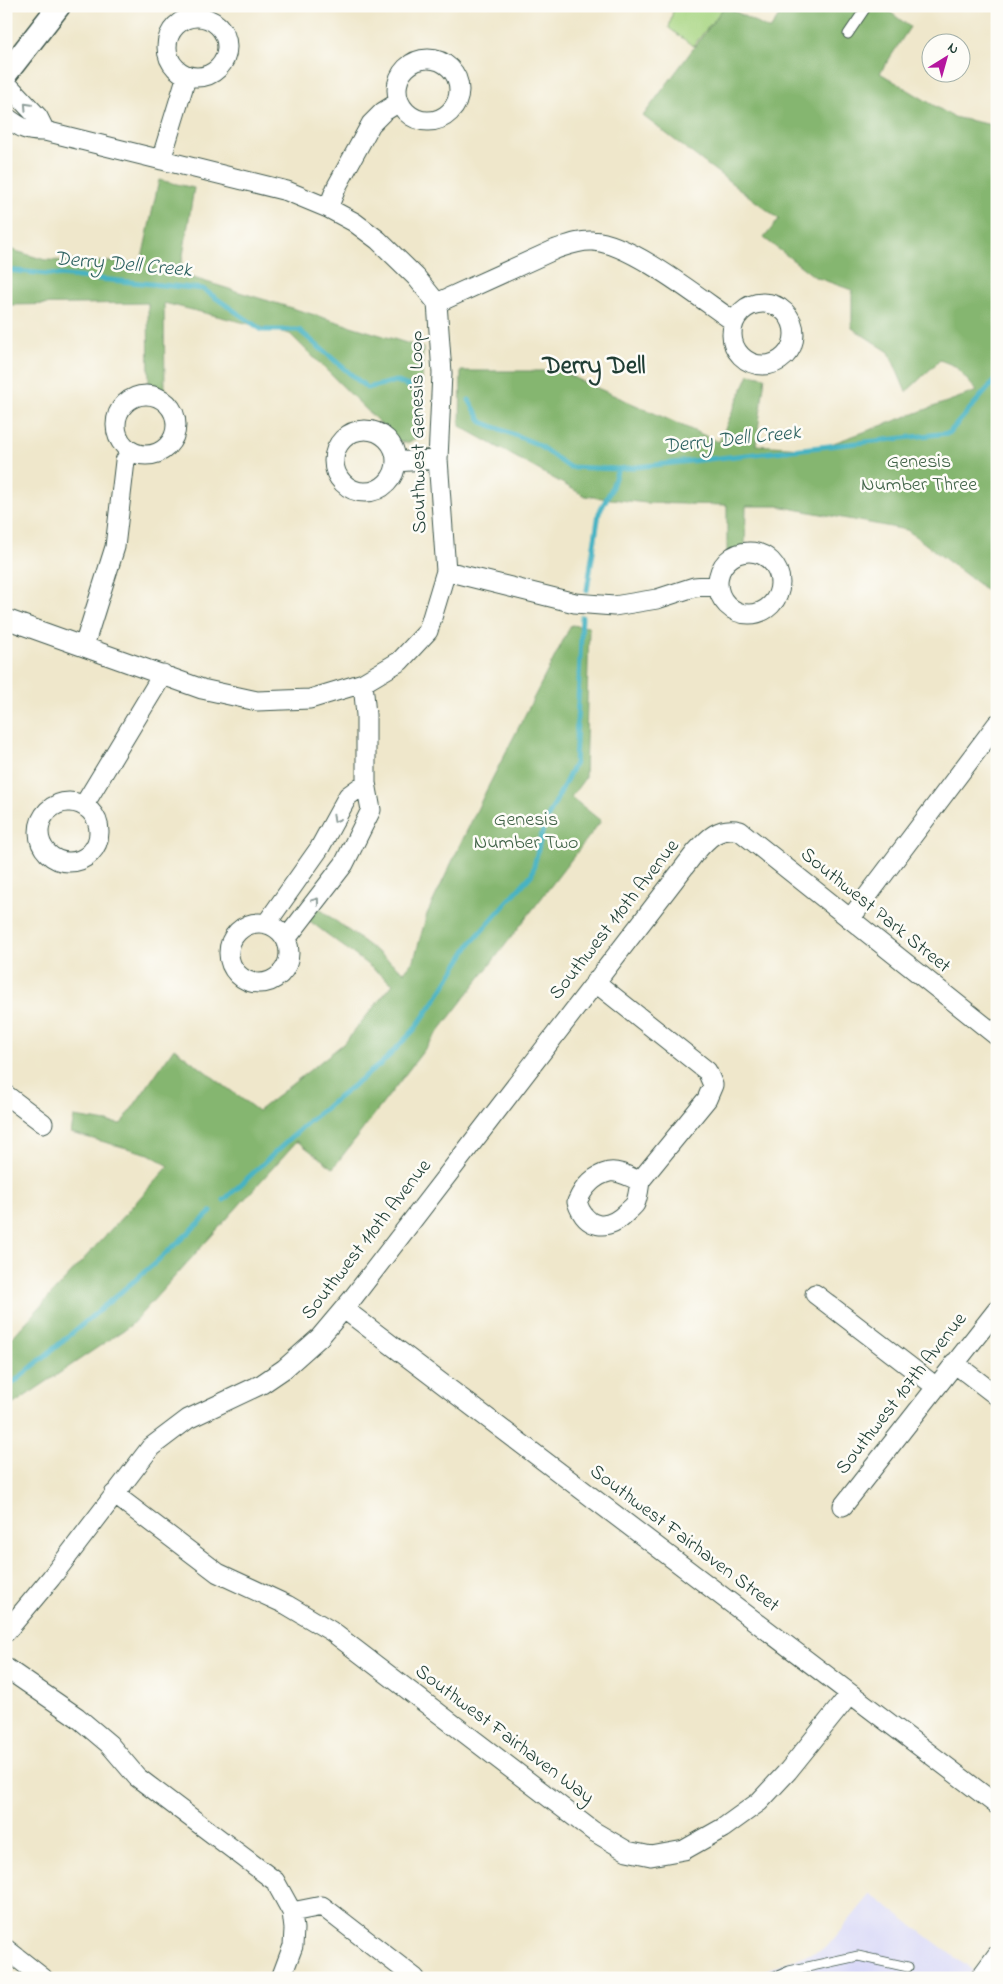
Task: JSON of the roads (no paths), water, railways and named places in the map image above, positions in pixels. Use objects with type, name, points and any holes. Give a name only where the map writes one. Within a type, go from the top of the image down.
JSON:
[{"type":"street","points":[[6,74],[59,6]]},
{"type":"street","points":[[161,160],[187,75]]},
{"type":"street","points":[[6,83],[38,116],[45,131]]},
{"type":"street","points":[[328,208],[337,186],[371,124],[383,112],[399,102]]},
{"type":"street","name":"Southwest Genesis Loop","points":[[6,117],[25,129],[32,131],[45,131],[287,191],[328,208],[354,222],[378,240],[416,277],[437,303],[442,373],[438,459],[446,571],[428,631],[400,661],[363,683],[310,699],[258,701],[202,689],[6,619]]},
{"type":"street","points":[[437,303],[556,249],[574,243],[593,241],[612,245],[629,253],[662,272],[734,321]]},
{"type":"street","points":[[84,646],[115,547],[125,461],[131,451]]},
{"type":"street","points":[[396,462],[438,459]]},
{"type":"street","points":[[446,571],[575,603],[614,606],[657,599],[694,586],[718,585]]},
{"type":"street","points":[[84,805],[163,674]]},
{"type":"street","points":[[286,939],[344,864],[371,810],[366,783],[366,715],[363,683]]},
{"type":"street","points":[[850,919],[997,724]]},
{"type":"street","points":[[266,924],[318,849],[348,796],[366,783]]},
{"type":"street","name":"Southwest Park Street","points":[[722,830],[732,829],[740,831],[997,1036]]},
{"type":"street","name":"Southwest 110th Avenue","points":[[6,1632],[51,1578],[151,1447],[188,1419],[255,1387],[284,1369],[320,1337],[344,1309],[706,840],[722,830]]},
{"type":"street","points":[[256,923],[266,924],[281,932],[286,939],[290,949],[289,959],[286,969],[279,977],[270,982],[260,984],[250,982],[234,970],[229,950],[232,940],[246,926],[256,923]]},
{"type":"street","points":[[595,982],[707,1071],[713,1085],[707,1099],[640,1181]]},
{"type":"street","points":[[6,1095],[43,1123]]},
{"type":"street","points":[[815,1294],[936,1386]]},
{"type":"street","name":"Southwest Fairhaven Street","points":[[344,1309],[997,1805]]},
{"type":"street","name":"Southwest 107th Avenue","points":[[843,1506],[997,1310]]},
{"type":"street","points":[[954,1363],[997,1396]]},
{"type":"street","name":"Southwest Fairhaven Way","points":[[114,1494],[218,1573],[287,1605],[330,1631],[593,1831],[627,1851],[651,1856],[684,1850],[723,1828],[759,1802],[788,1771],[850,1694]]},
{"type":"street","points":[[6,1668],[77,1717],[109,1744],[137,1777],[275,1881],[292,1912],[294,1929],[293,1946],[281,1978]]},
{"type":"street","points":[[292,1912],[322,1906],[414,1978]]},
{"type":"street","points":[[6,1950],[43,1978]]},
{"type":"street","points":[[980,1978],[997,1955]]},
{"type":"lane","points":[[848,34],[867,6]]},
{"type":"lane","points":[[773,1978],[789,1971],[858,1956],[908,1968]]},
{"type":"waterway","name":"Derry Dell Creek","points":[[6,270],[203,289],[262,330],[299,330],[367,388],[396,381],[411,387]]},
{"type":"waterway","name":"Derry Dell Creek","points":[[469,400],[482,422],[537,444],[569,467],[618,469],[949,433],[997,378]]},
{"type":"waterway","points":[[587,590],[599,513],[611,490],[618,469]]},
{"type":"waterway","points":[[224,1200],[309,1121],[383,1062],[414,1030],[471,943],[532,874],[544,825],[575,763],[582,617]]},
{"type":"waterway","points":[[6,1389],[154,1264],[211,1212]]},
{"type":"district","name":"Derry Dell","points":[[594,367]]},
{"type":"park label","name":"Genesis Number Three","points":[[919,474]]},
{"type":"park label","name":"Genesis Number Two","points":[[526,832]]}]
